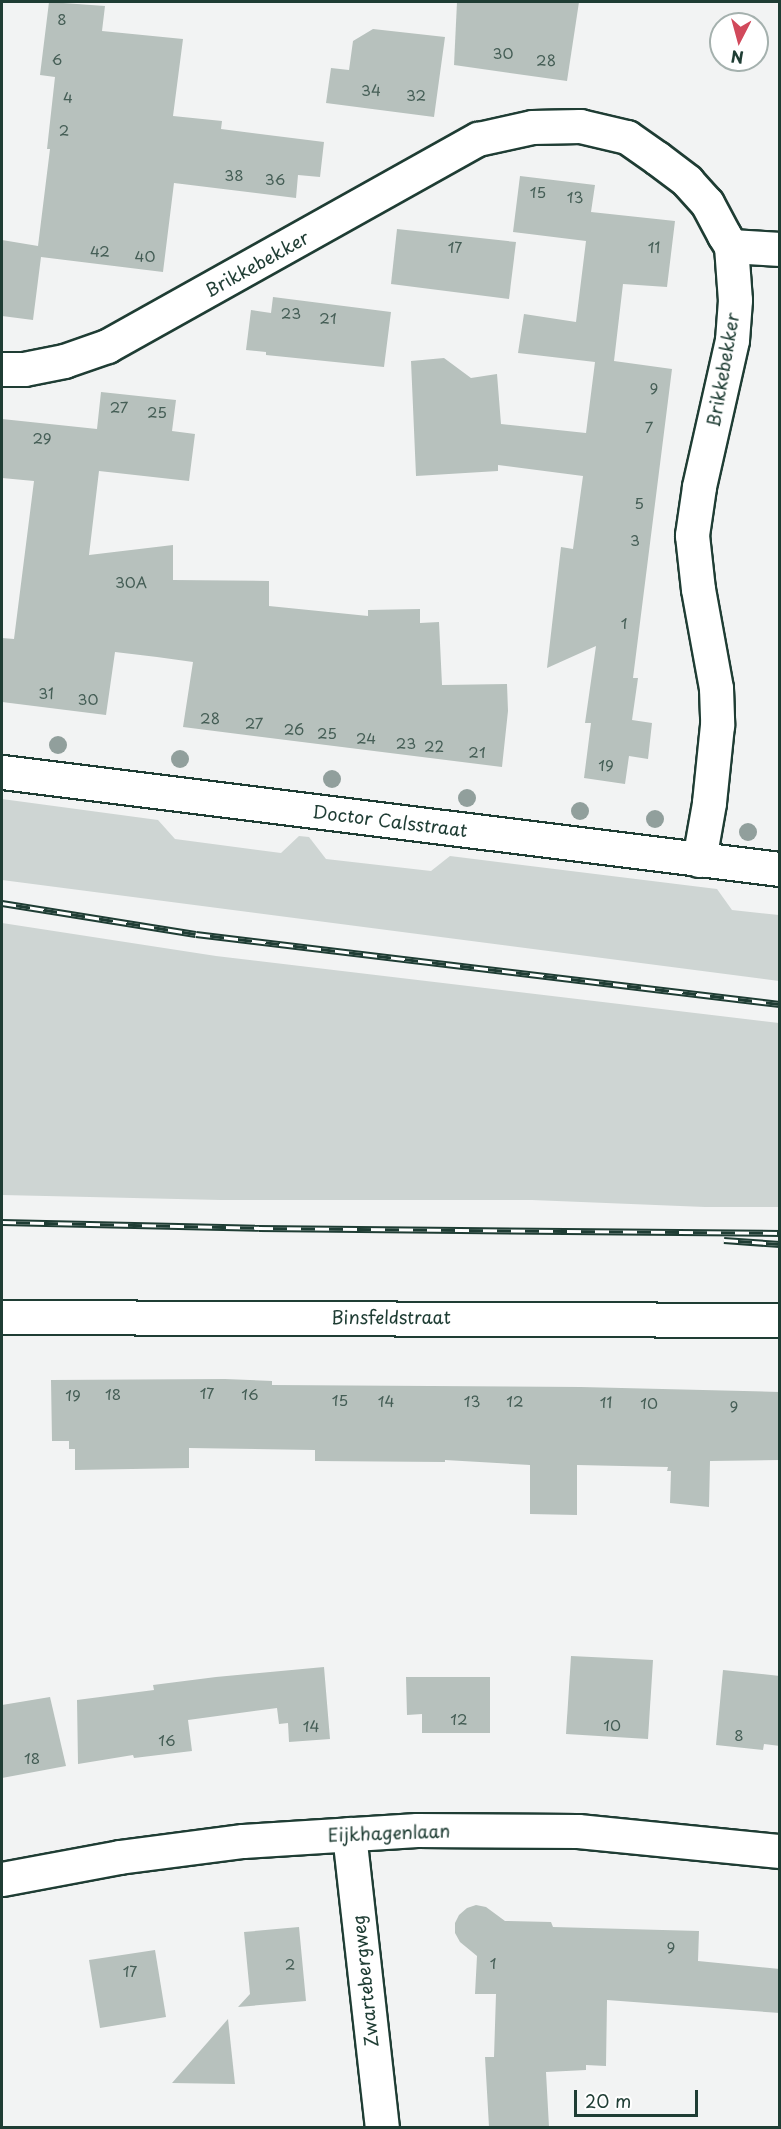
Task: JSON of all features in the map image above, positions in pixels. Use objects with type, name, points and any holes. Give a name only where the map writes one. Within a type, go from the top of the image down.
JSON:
[{"type":"street","name":"Brikkebekker","points":[[2,369],[24,369],[64,361],[107,346],[478,139],[532,127],[580,126],[627,137],[687,181],[707,203],[730,246],[735,300],[732,340],[699,487],[692,535],[698,589],[716,688],[717,725],[709,803],[699,860]]},
{"type":"street","points":[[730,246],[780,249]]},
{"type":"street","name":"Doctor Calsstraat","points":[[2,772],[780,869]]},
{"type":"street","name":"Binsfeldstraat","points":[[2,1317],[780,1320]]},
{"type":"street","name":"Eijkhagenlaan","points":[[2,1879],[130,1856],[243,1841],[417,1830],[578,1831],[780,1851]]},
{"type":"street","name":"Zwartebergweg","points":[[349,1834],[381,2127]]},
{"type":"shaded area","points":[[2,799],[158,820],[175,839],[281,853],[299,836],[309,837],[326,859],[431,871],[450,856],[717,889],[732,910],[779,915],[779,981],[2,880]]},
{"type":"shaded area","points":[[2,923],[216,956],[779,1023],[779,1207],[705,1207],[532,1200],[221,1200],[2,1195]]},
{"type":"building","points":[[49,2],[105,6],[102,31],[183,39],[173,116],[222,121],[221,129],[324,142],[320,177],[298,175],[296,198],[174,183],[163,272],[41,257],[33,320],[2,316],[2,240],[38,246],[50,149],[47,149],[55,77],[40,75]]},
{"type":"building","points":[[457,2],[579,2],[567,81],[454,65]]},
{"type":"building","points":[[373,29],[445,37],[434,117],[326,103],[331,68],[349,70],[353,41]]},
{"type":"building","points":[[520,176],[595,185],[591,212],[675,221],[667,287],[623,284],[614,361],[672,369],[633,678],[638,678],[632,720],[652,723],[648,759],[629,756],[625,784],[584,778],[591,723],[585,723],[596,646],[547,668],[561,547],[573,549],[583,476],[498,465],[498,471],[416,476],[411,361],[444,358],[471,378],[497,374],[501,424],[586,433],[595,362],[518,353],[524,314],[576,322],[586,241],[513,232]]},
{"type":"building","points":[[397,229],[516,242],[509,299],[391,284]]},
{"type":"building","points":[[273,297],[391,312],[384,367],[266,355],[266,352],[246,350],[251,310],[271,313]]},
{"type":"building","points":[[101,392],[176,400],[172,431],[195,434],[189,481],[99,471],[89,555],[173,545],[173,580],[269,581],[269,606],[368,616],[368,610],[420,609],[420,623],[439,622],[442,685],[507,684],[508,711],[502,767],[183,727],[193,662],[157,657],[115,652],[106,715],[2,702],[2,638],[14,639],[34,481],[2,478],[2,419],[97,429]]},
{"type":"building","points":[[51,1380],[272,1381],[272,1385],[581,1387],[780,1392],[780,1460],[710,1461],[709,1507],[670,1503],[671,1471],[667,1471],[668,1467],[577,1465],[577,1515],[530,1514],[530,1465],[445,1460],[445,1462],[315,1461],[315,1450],[189,1448],[189,1468],[75,1470],[75,1449],[69,1449],[69,1441],[52,1441]]},
{"type":"building","points":[[571,1656],[653,1660],[648,1739],[566,1734]]},
{"type":"building","points":[[324,1667],[330,1739],[289,1742],[288,1723],[279,1724],[277,1708],[188,1720],[192,1751],[134,1758],[133,1755],[78,1764],[77,1700],[154,1690],[153,1685]]},
{"type":"building","points":[[723,1670],[780,1676],[780,1746],[764,1744],[763,1750],[716,1745]]},
{"type":"building","points":[[406,1677],[490,1677],[490,1733],[422,1733],[422,1714],[407,1715]]},
{"type":"building","points":[[50,1697],[66,1766],[2,1778],[2,1705]]},
{"type":"building","points":[[476,1905],[486,1907],[505,1921],[551,1922],[553,1927],[699,1931],[698,1961],[780,1969],[780,2013],[607,2000],[606,2066],[586,2065],[586,2070],[546,2072],[549,2127],[489,2127],[485,2057],[494,2057],[496,1994],[475,1994],[477,1956],[460,1942],[455,1933],[455,1923],[459,1915],[467,1908]]},
{"type":"building","points":[[299,1927],[306,2001],[238,2007],[250,1994],[244,1932]]},
{"type":"building","points":[[155,1950],[166,2017],[100,2028],[89,1960]]},
{"type":"building","points":[[228,2019],[235,2084],[172,2083]]},
{"type":"railway","points":[[2,903],[196,934],[780,1004]]},
{"type":"railway","points":[[2,1222],[259,1228],[780,1233]]},
{"type":"railway","points":[[724,1240],[780,1244]]}]
